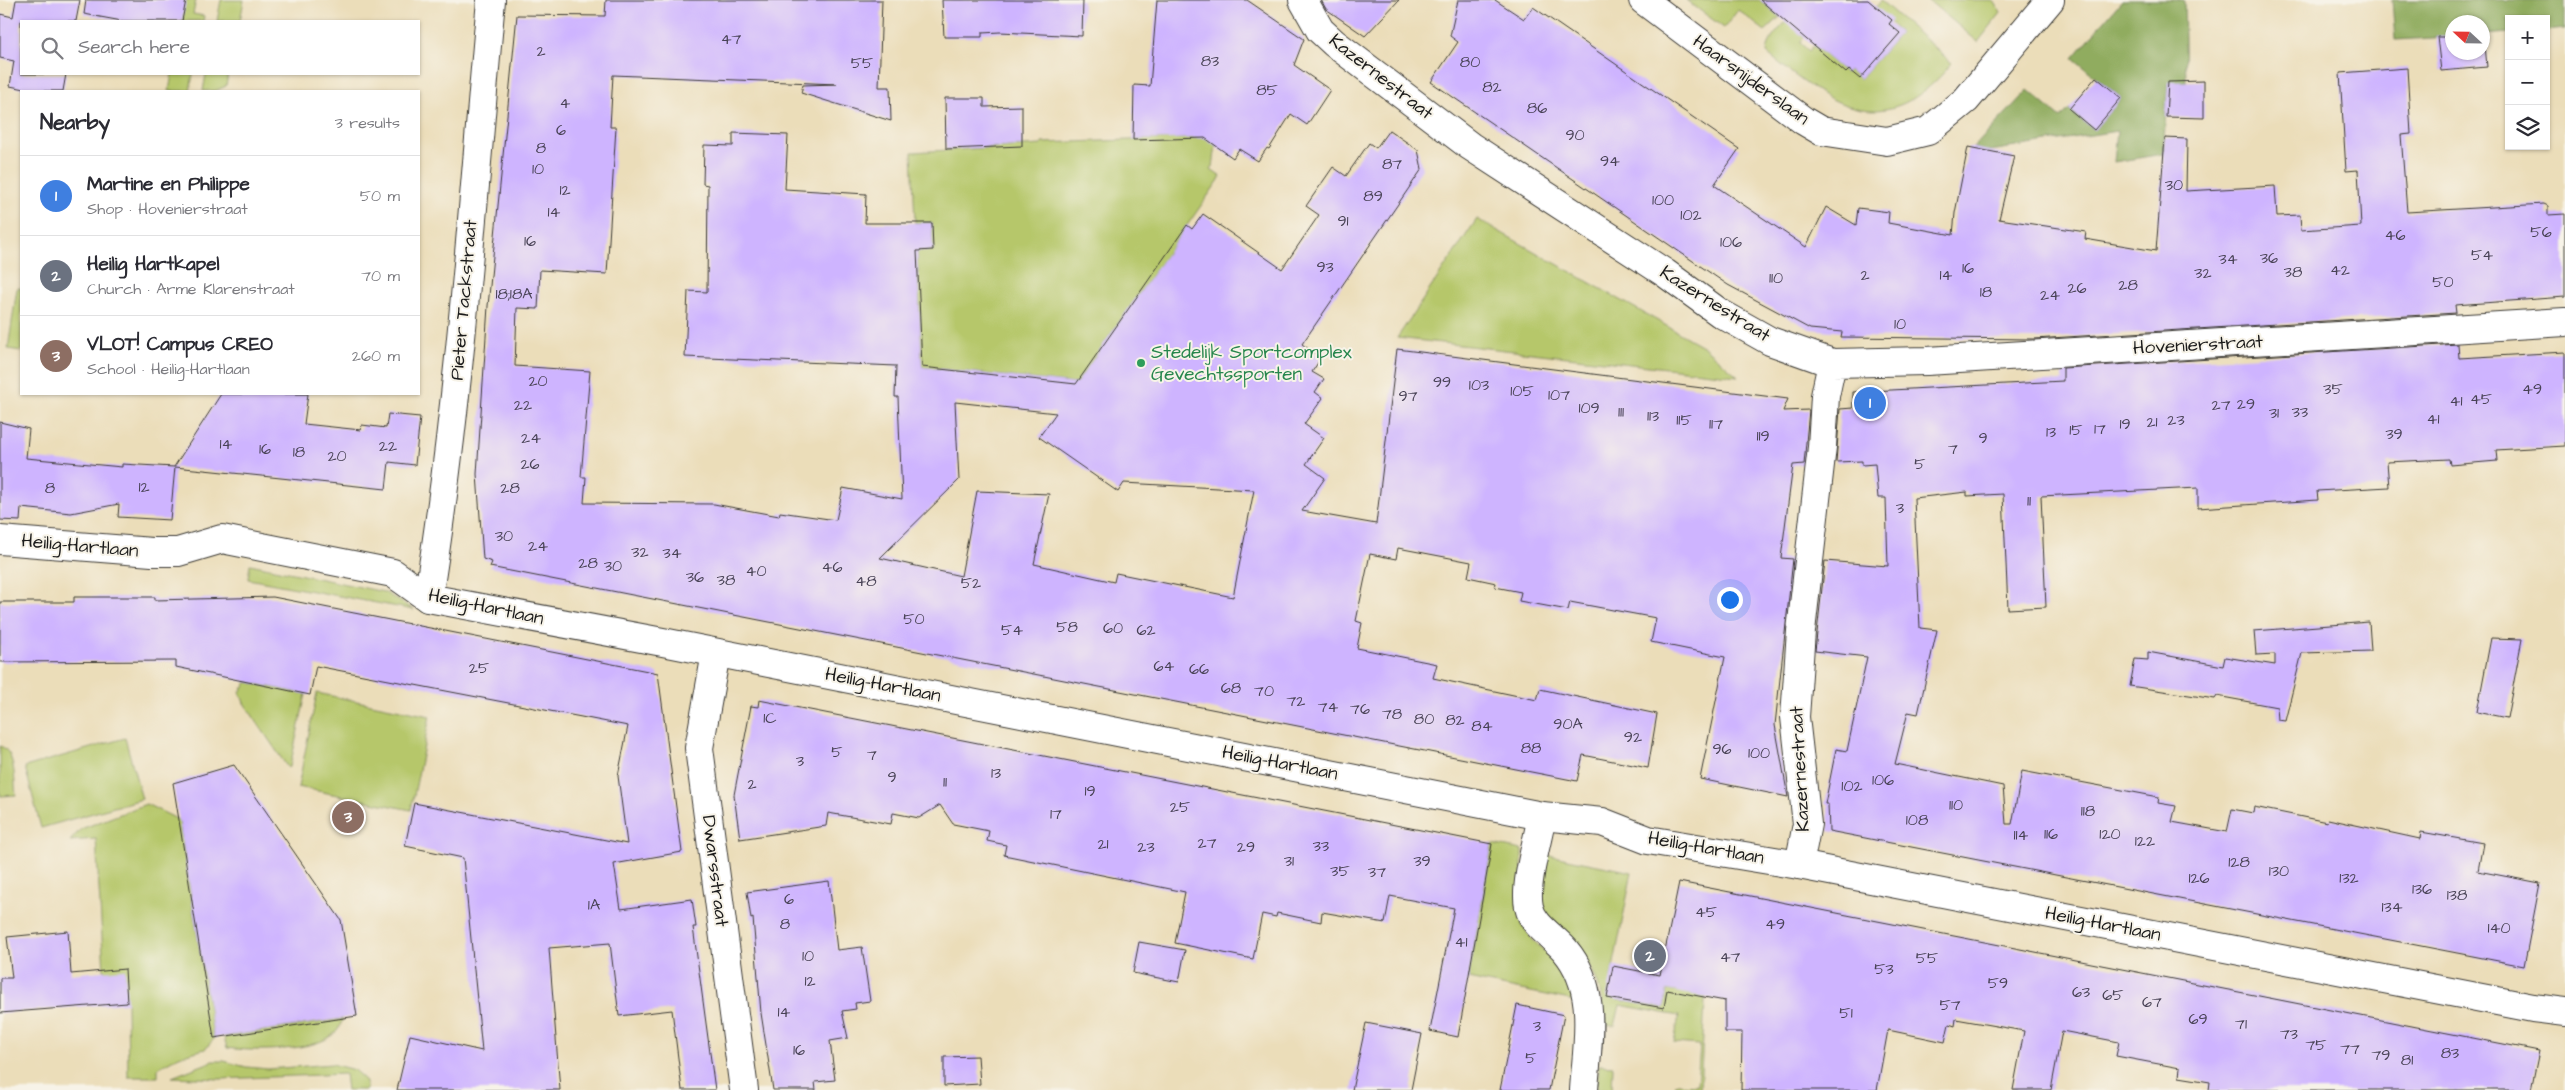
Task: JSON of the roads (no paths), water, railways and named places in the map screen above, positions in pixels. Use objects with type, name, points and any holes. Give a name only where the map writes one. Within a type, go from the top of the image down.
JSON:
[{"type":"street","name":"Pieter Tackstraat","points":[[428,598],[462,343],[491,0]]},
{"type":"street","name":"Kazernestraat","points":[[1303,0],[1320,30],[1334,43],[1470,146],[1665,273],[1720,312],[1770,340],[1832,364],[1825,396],[1822,447],[1801,631],[1795,716],[1807,824],[1799,865]]},
{"type":"street","name":"Haarsnijderslaan","points":[[1643,0],[1804,121],[1822,130],[1888,142],[1928,131],[1966,100],[2050,0]]},
{"type":"street","name":"Hovenierstraat","points":[[1832,364],[1927,361],[2565,322]]},
{"type":"street","name":"Heilig-Hartlaan","points":[[0,540],[152,552],[178,552],[222,539],[393,572],[428,598],[1542,816],[1602,822],[1648,840],[1799,865],[2533,1008],[2565,1012]]},
{"type":"street","name":"Dwarsstraat","points":[[716,653],[699,748],[744,1090]]},
{"type":"street","points":[[1542,816],[1528,890],[1529,908],[1537,923],[1570,957],[1582,976],[1586,990],[1589,1017],[1584,1090]]},
{"type":"place","name":"Stedelijk Sportcomplex Gevechtssporten","points":[[1141,363]]},
{"type":"place","name":"Martine en Philippe","points":[[1870,403]]},
{"type":"place","name":"VLOT! Campus CREO","points":[[348,817]]},
{"type":"place","name":"Heilig Hartkapel","points":[[1650,956]]}]
